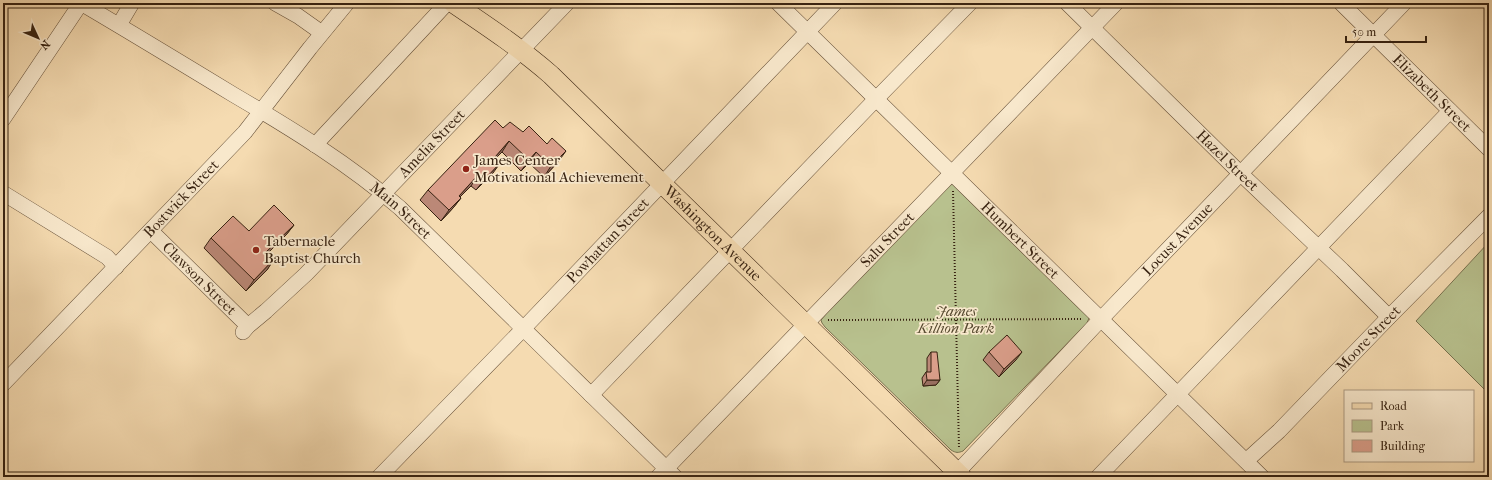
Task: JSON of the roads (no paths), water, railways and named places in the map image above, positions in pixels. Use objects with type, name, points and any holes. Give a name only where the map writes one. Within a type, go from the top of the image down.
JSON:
[{"type":"main road","name":"Washington Avenue","points":[[453,3],[521,50],[562,86],[957,475]]},
{"type":"street","points":[[3,119],[81,3]]},
{"type":"street","name":"Main Street","points":[[81,3],[262,111],[350,168],[384,194],[591,395],[666,474]]},
{"type":"street","points":[[119,26],[132,3]]},
{"type":"street","points":[[275,3],[298,16],[322,33]]},
{"type":"street","name":"Bostwick Street","points":[[3,384],[151,232],[240,137],[347,3]]},
{"type":"street","points":[[315,145],[447,3]]},
{"type":"street","name":"Amelia Street","points":[[245,329],[266,312],[306,274],[567,3]]},
{"type":"street","name":"Humbert Street","points":[[778,3],[1262,477]]},
{"type":"street","name":"Powhattan Street","points":[[388,474],[523,329],[835,3]]},
{"type":"street","points":[[591,395],[970,3]]},
{"type":"street","name":"Hazel Street","points":[[1067,3],[1388,317]]},
{"type":"street","name":"Salu Street","points":[[666,474],[805,324],[1116,3]]},
{"type":"street","name":"Elizabeth Street","points":[[1342,3],[1489,149]]},
{"type":"street","name":"Locust Avenue","points":[[957,475],[1101,319],[1404,3]]},
{"type":"street","points":[[1098,477],[1450,111]]},
{"type":"street","points":[[3,193],[107,257],[116,267]]},
{"type":"street","name":"Moore Street","points":[[1246,461],[1279,431],[1388,317],[1489,216]]},
{"type":"street","name":"Clawson Street","points":[[151,232],[245,329]]},
{"type":"place","name":"James Center Motivational Achievement","points":[[466,169]]},
{"type":"place","name":"Tabernacle Baptist Church","points":[[256,250]]},
{"type":"park label","name":"James Killion Park","points":[[956,320]]}]
